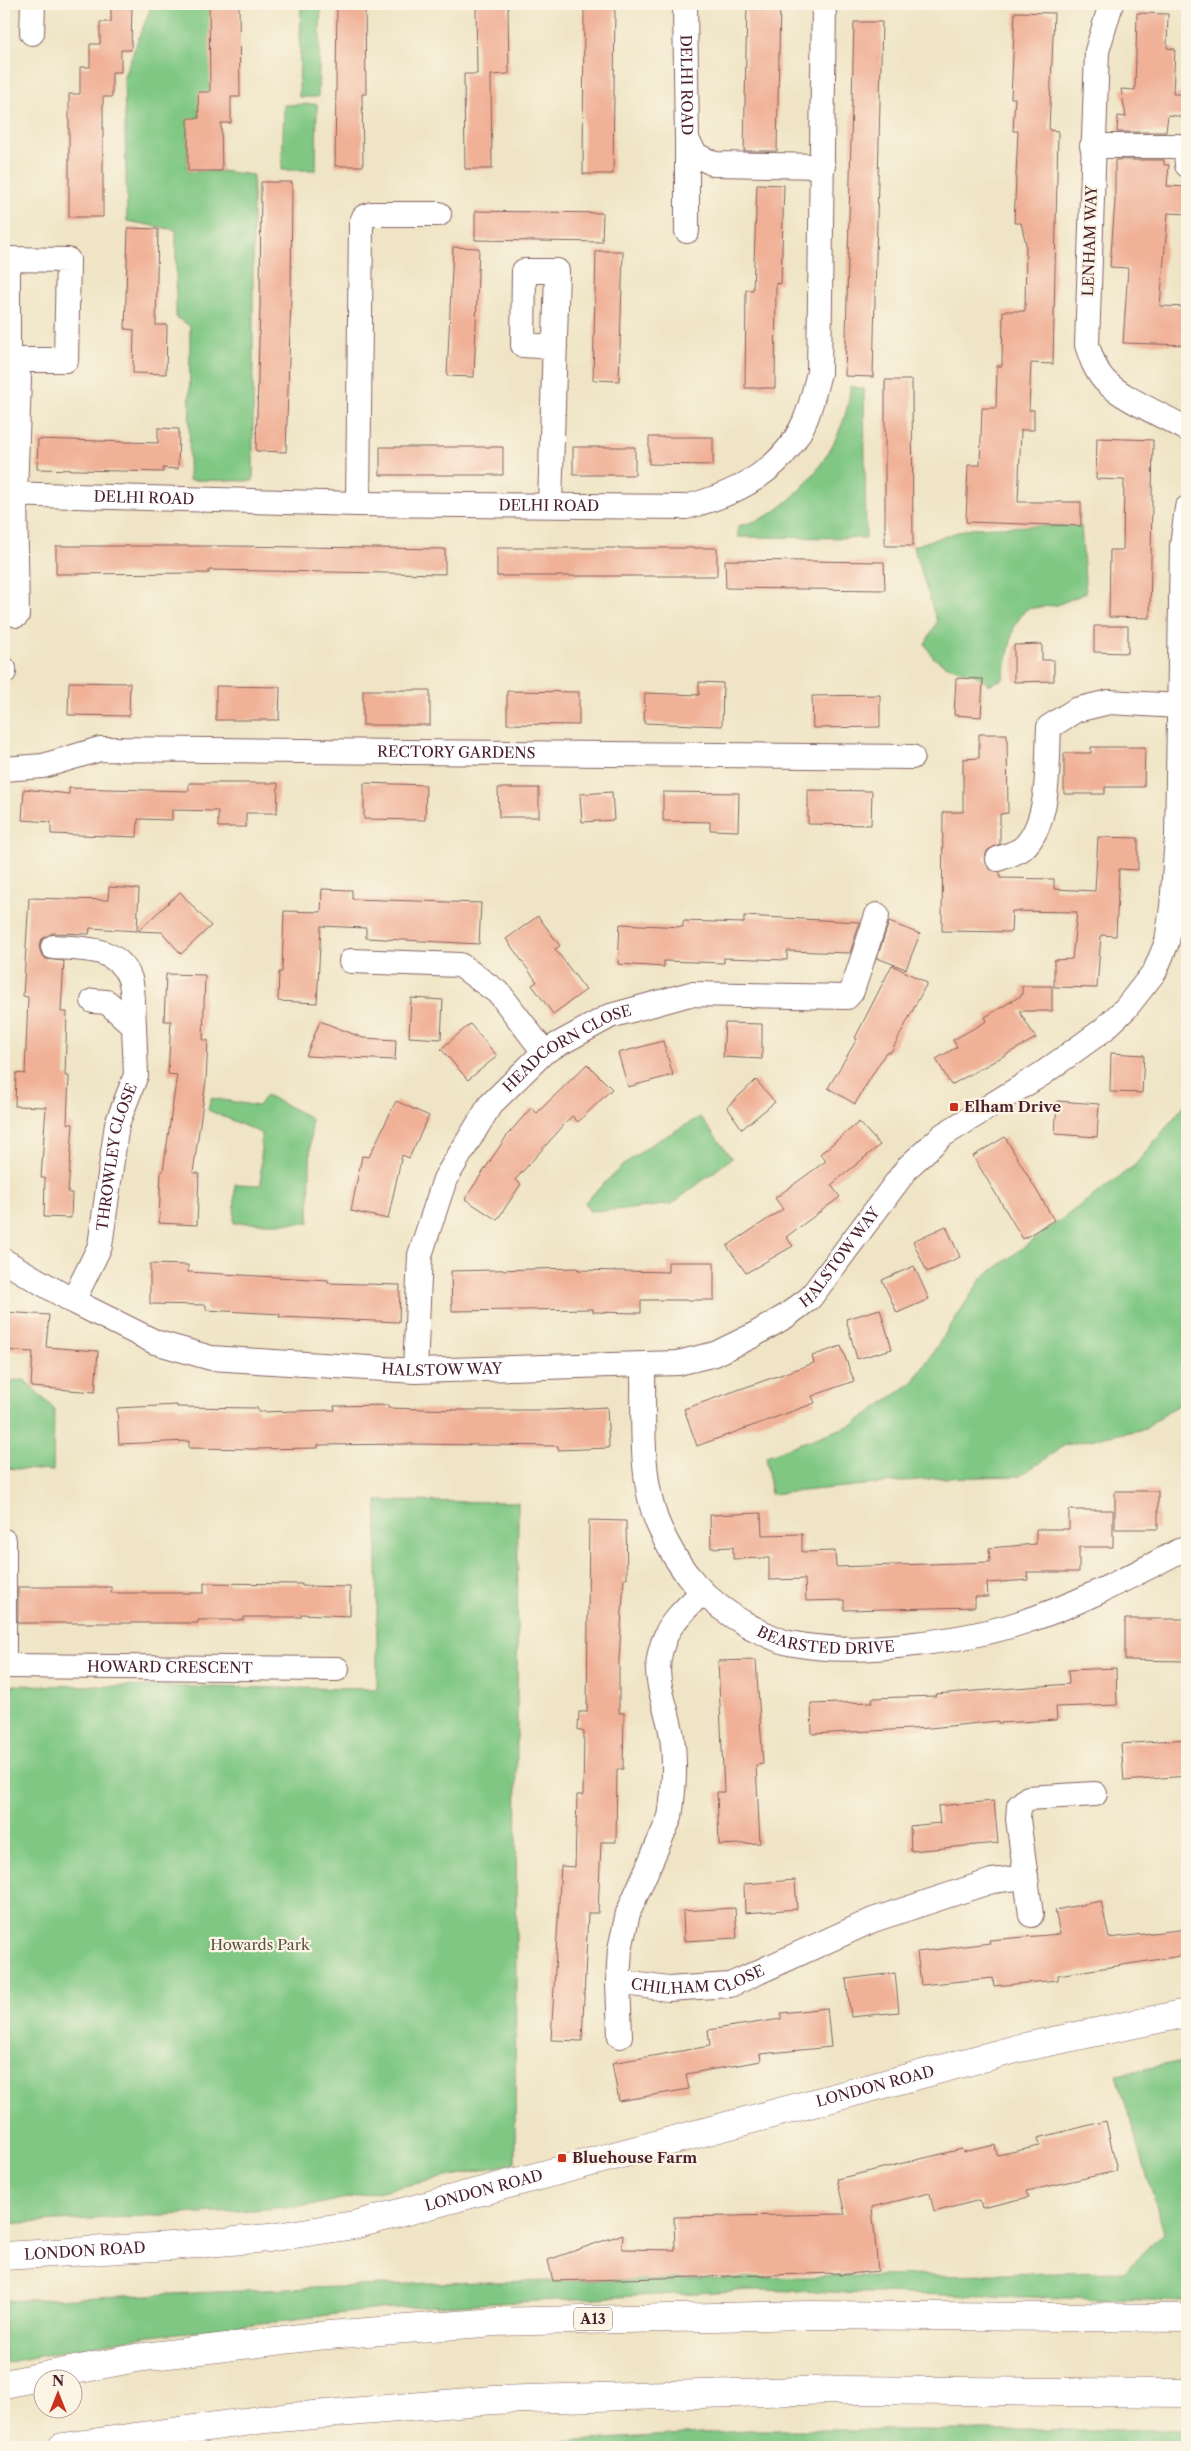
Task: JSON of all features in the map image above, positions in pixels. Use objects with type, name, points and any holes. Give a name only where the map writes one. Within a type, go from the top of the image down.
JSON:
[{"type":"main road","name":"LONDON ROAD","points":[[4,2256],[269,2238],[354,2225],[1020,2048],[1187,2013]]},
{"type":"main road","name":"A13","points":[[4,2384],[136,2358],[316,2336],[496,2322],[808,2315],[1187,2318]]},
{"type":"main road","points":[[62,2447],[266,2419],[523,2399],[837,2390],[1187,2393]]},
{"type":"main road","points":[[145,2447],[266,2419]]},
{"type":"street","points":[[32,34],[33,4]]},
{"type":"street","name":"DELHI ROAD","points":[[685,4],[688,140],[696,155],[714,164],[823,166]]},
{"type":"street","name":"DELHI ROAD","points":[[10,494],[358,504],[686,507],[715,499],[740,489],[767,470],[788,448],[803,426],[819,373],[824,4]]},
{"type":"street","name":"LENHAM WAY","points":[[1111,4],[1097,51],[1092,146],[1087,345],[1094,364],[1103,379],[1114,389],[1187,429]]},
{"type":"street","points":[[688,140],[688,231]]},
{"type":"street","points":[[1092,146],[1178,146],[1186,153],[1187,165]]},
{"type":"street","points":[[358,504],[361,224],[364,217],[372,214],[439,214]]},
{"type":"street","points":[[8,360],[66,360],[68,260],[8,259],[8,360],[19,378],[10,494],[17,615]]},
{"type":"street","points":[[550,505],[555,347]]},
{"type":"street","name":"HALSTOW WAY","points":[[4,1261],[73,1301],[155,1342],[211,1358],[415,1371],[678,1363],[715,1354],[752,1336],[786,1316],[810,1298],[908,1167],[943,1135],[1042,1074],[1103,1030],[1126,1008],[1155,971],[1180,908],[1177,836],[1178,706],[1182,546],[1187,508]]},
{"type":"street","points":[[998,859],[1022,848],[1035,830],[1045,798],[1049,727],[1076,710],[1109,702],[1178,706]]},
{"type":"street","name":"RECTORY GARDENS","points":[[4,769],[43,766],[100,749],[912,756]]},
{"type":"street","name":"HEADCORN CLOSE","points":[[415,1371],[420,1255],[445,1179],[490,1104],[544,1052],[610,1016],[690,994],[847,997],[852,991],[877,915]]},
{"type":"street","name":"THROWLEY CLOSE","points":[[52,948],[96,949],[116,959],[130,979],[134,1026],[136,1075],[117,1124],[100,1246],[73,1301]]},
{"type":"street","points":[[351,960],[460,965],[500,994],[544,1052]]},
{"type":"street","points":[[94,1001],[107,1002],[134,1026]]},
{"type":"street","name":"BEARSTED DRIVE","points":[[643,1365],[648,1486],[658,1523],[672,1553],[701,1593],[736,1619],[787,1643],[832,1649],[892,1647],[965,1638],[1021,1623],[1081,1600],[1187,1547]]},
{"type":"street","points":[[4,1541],[4,1578]]},
{"type":"street","points":[[4,1584],[4,1654]]},
{"type":"street","name":"CHILHAM CLOSE","points":[[701,1593],[667,1631],[658,1666],[658,1686],[672,1736],[674,1772],[672,1802],[670,1817],[628,1913],[620,1949],[618,1982],[668,1989],[730,1985],[873,1920],[992,1881],[1026,1877]]},
{"type":"street","name":"HOWARD CRESCENT","points":[[4,1666],[338,1669]]},
{"type":"street","points":[[1031,1915],[1018,1819],[1019,1806],[1028,1798],[1096,1794]]},
{"type":"street","points":[[618,1982],[620,2036]]},
{"type":"green space","points":[[152,4],[210,4],[214,98],[199,92],[199,118],[188,119],[188,171],[222,171],[253,175],[253,481],[189,480],[190,326],[176,317],[176,230],[127,221],[124,76]]},
{"type":"green space","points":[[301,4],[321,4],[318,97],[299,97]]},
{"type":"green space","points":[[317,104],[316,170],[282,170],[284,105]]},
{"type":"green space","points":[[850,386],[864,389],[866,538],[738,537],[738,526],[761,519],[777,509],[808,481],[822,463],[842,424],[848,405]]},
{"type":"green space","points":[[1081,526],[1086,593],[1057,605],[1026,609],[1014,626],[1003,679],[988,685],[976,676],[948,666],[933,657],[925,644],[937,622],[913,546],[971,528]]},
{"type":"green space","points":[[266,1095],[311,1118],[309,1223],[234,1223],[235,1184],[261,1185],[261,1133],[208,1110],[211,1098],[258,1106]]},
{"type":"green space","points":[[1187,1102],[1187,1398],[1145,1429],[1065,1445],[1020,1476],[938,1478],[771,1494],[766,1456],[854,1424],[914,1381],[982,1278],[1135,1165]]},
{"type":"green space","points":[[700,1117],[732,1158],[672,1204],[631,1209],[589,1211],[585,1202],[622,1166],[650,1145]]},
{"type":"green space","points":[[25,1380],[54,1409],[53,1471],[4,1468],[4,1381]]},
{"type":"green space","name":"Howards Park","points":[[377,1501],[518,1502],[515,2163],[318,2204],[253,2210],[4,2224],[4,1685],[377,1689]]},
{"type":"green space","points":[[1187,2060],[1187,2301],[754,2290],[379,2309],[127,2339],[4,2363],[4,2301],[432,2283],[1124,2272],[1164,2232],[1117,2075]]},
{"type":"green space","points":[[747,2430],[1187,2431],[1187,2447],[482,2447]]},
{"type":"building","points":[[111,4],[132,4],[131,50],[121,50],[121,72],[112,72],[112,97],[103,97],[103,217],[69,217],[69,94],[80,94],[80,67],[90,67],[90,44],[100,44],[100,22],[111,22]]},
{"type":"building","points":[[209,4],[239,4],[240,97],[231,97],[231,123],[221,123],[222,171],[188,171],[188,118],[199,118],[198,92],[210,92]]},
{"type":"building","points":[[337,4],[365,4],[366,94],[362,94],[363,166],[335,166]]},
{"type":"building","points":[[476,4],[508,4],[509,74],[491,75],[492,169],[465,169],[464,74],[477,74]]},
{"type":"building","points":[[584,4],[615,4],[613,174],[583,174]]},
{"type":"building","points":[[747,4],[780,4],[777,151],[744,151]]},
{"type":"building","points":[[1015,12],[1054,13],[1049,130],[1058,131],[1053,364],[1031,363],[1029,410],[1034,410],[1034,430],[1021,430],[1018,502],[1081,502],[1081,526],[966,522],[968,465],[980,465],[982,408],[996,408],[997,366],[1002,366],[1003,311],[1025,311],[1026,244],[1021,223],[1014,223],[1018,131],[1013,131],[1015,98],[1011,98]]},
{"type":"building","points":[[1137,13],[1168,14],[1167,48],[1175,49],[1173,94],[1187,94],[1187,117],[1168,115],[1166,132],[1117,132],[1118,116],[1126,117],[1121,89],[1135,90]]},
{"type":"building","points":[[854,22],[882,22],[873,377],[845,376]]},
{"type":"building","points":[[1115,160],[1164,160],[1164,165],[1169,165],[1167,186],[1187,187],[1187,214],[1168,213],[1160,306],[1187,307],[1187,345],[1123,343],[1128,268],[1110,267],[1115,201]]},
{"type":"building","points":[[261,182],[292,182],[291,297],[286,452],[256,451]]},
{"type":"building","points":[[757,184],[784,185],[781,284],[776,283],[775,388],[745,388],[746,290],[753,290]]},
{"type":"building","points":[[475,211],[603,213],[602,242],[475,240]]},
{"type":"building","points":[[128,228],[158,229],[156,325],[167,325],[166,374],[133,373],[134,330],[125,329]]},
{"type":"building","points":[[453,247],[479,248],[474,377],[447,376]]},
{"type":"building","points":[[596,251],[623,251],[619,381],[593,380]]},
{"type":"building","points":[[885,380],[912,380],[913,546],[885,546]]},
{"type":"building","points":[[158,428],[179,429],[178,469],[163,468],[163,472],[37,469],[38,439],[158,443]]},
{"type":"building","points":[[649,437],[713,437],[713,465],[649,464]]},
{"type":"building","points":[[1097,438],[1153,440],[1150,618],[1109,617],[1110,550],[1123,550],[1124,480],[1096,479]]},
{"type":"building","points":[[380,447],[503,447],[503,475],[380,475]]},
{"type":"building","points":[[573,447],[635,447],[635,475],[573,475]]},
{"type":"building","points":[[56,546],[445,549],[445,574],[209,570],[209,573],[56,574]]},
{"type":"building","points":[[497,548],[717,548],[717,576],[497,576]]},
{"type":"building","points":[[725,560],[884,562],[885,590],[726,588]]},
{"type":"building","points":[[1094,626],[1128,626],[1128,653],[1094,652]]},
{"type":"building","points":[[1042,644],[1042,660],[1054,660],[1054,681],[1014,682],[1014,645]]},
{"type":"building","points":[[956,678],[983,679],[981,717],[954,715]]},
{"type":"building","points":[[69,682],[130,683],[129,716],[68,715]]},
{"type":"building","points":[[699,682],[723,683],[722,726],[644,723],[645,693],[699,695]]},
{"type":"building","points":[[216,686],[280,687],[279,720],[216,720]]},
{"type":"building","points":[[363,690],[430,690],[430,725],[363,725]]},
{"type":"building","points":[[507,691],[579,692],[579,725],[507,724]]},
{"type":"building","points":[[880,695],[880,727],[813,728],[812,696]]},
{"type":"building","points":[[979,734],[1007,734],[1008,813],[1000,814],[1000,844],[988,850],[984,858],[989,869],[1000,872],[1000,878],[1054,879],[1054,889],[1095,891],[1098,837],[1138,838],[1138,870],[1119,869],[1116,936],[1101,935],[1097,988],[1054,987],[1054,960],[1072,959],[1077,912],[1012,911],[1011,932],[942,931],[943,812],[963,812],[963,759],[979,758]]},
{"type":"building","points":[[1091,747],[1145,747],[1144,787],[1105,787],[1105,794],[1064,794],[1064,753],[1091,753]]},
{"type":"building","points":[[189,783],[278,783],[277,813],[246,813],[246,827],[218,827],[218,811],[172,810],[172,820],[138,819],[137,837],[51,834],[51,822],[22,820],[24,789],[69,794],[69,788],[189,791]]},
{"type":"building","points":[[364,783],[426,785],[425,820],[364,819]]},
{"type":"building","points":[[498,788],[539,788],[539,817],[499,817]]},
{"type":"building","points":[[808,790],[872,791],[871,825],[808,824]]},
{"type":"building","points":[[612,792],[614,820],[582,822],[580,794]]},
{"type":"building","points":[[663,792],[739,793],[738,831],[710,830],[710,822],[663,821]]},
{"type":"building","points":[[109,887],[139,889],[137,931],[90,928],[89,934],[53,933],[42,939],[39,946],[41,953],[46,959],[64,961],[61,1012],[67,1012],[65,1076],[69,1076],[67,1123],[73,1124],[68,1193],[72,1193],[71,1218],[44,1217],[45,1178],[41,1178],[46,1107],[15,1106],[16,1073],[25,1074],[28,997],[23,996],[29,898],[108,900]]},
{"type":"building","points":[[322,889],[352,890],[352,899],[481,903],[479,944],[366,938],[366,928],[321,926],[317,1003],[278,1001],[279,972],[282,972],[284,911],[321,912]]},
{"type":"building","points":[[180,892],[211,926],[181,954],[162,932],[138,931]]},
{"type":"building","points":[[538,916],[560,946],[555,949],[586,990],[553,1014],[532,985],[537,982],[506,939]]},
{"type":"building","points":[[744,916],[860,922],[850,953],[787,951],[787,960],[724,958],[724,963],[664,961],[664,967],[618,964],[620,924],[683,927],[683,921],[744,923]]},
{"type":"building","points":[[889,922],[920,934],[906,969],[877,958]]},
{"type":"building","points":[[892,965],[927,983],[891,1052],[886,1052],[855,1104],[828,1088],[857,1039],[855,1038]]},
{"type":"building","points":[[166,974],[205,975],[203,1040],[208,1040],[206,1081],[193,1173],[199,1173],[197,1225],[159,1223],[161,1171],[163,1171],[177,1075],[168,1074],[171,1021],[164,1021]]},
{"type":"building","points":[[1022,986],[1052,986],[1052,1011],[1019,1011],[1036,1038],[951,1085],[936,1059],[957,1047],[953,1040],[987,1021],[985,1017],[1022,995]]},
{"type":"building","points":[[411,998],[443,1000],[441,1039],[409,1037]]},
{"type":"building","points":[[320,1021],[363,1038],[396,1040],[395,1060],[306,1056]]},
{"type":"building","points":[[725,1023],[762,1024],[762,1059],[723,1057]]},
{"type":"building","points":[[470,1024],[497,1056],[468,1080],[441,1049]]},
{"type":"building","points":[[663,1041],[673,1075],[628,1087],[618,1053]]},
{"type":"building","points":[[1111,1053],[1144,1055],[1142,1093],[1110,1092]]},
{"type":"building","points":[[587,1064],[612,1089],[578,1122],[572,1116],[515,1180],[521,1184],[497,1220],[465,1199],[508,1134],[531,1108],[537,1113]]},
{"type":"building","points":[[756,1080],[775,1102],[742,1129],[727,1107]]},
{"type":"building","points":[[396,1101],[429,1116],[409,1158],[402,1155],[388,1219],[351,1211],[362,1156],[369,1157]]},
{"type":"building","points":[[1057,1101],[1099,1104],[1097,1137],[1055,1134]]},
{"type":"building","points":[[859,1122],[880,1145],[831,1185],[840,1197],[786,1237],[793,1246],[746,1273],[727,1246],[783,1209],[775,1198],[826,1161],[820,1154]]},
{"type":"building","points":[[1005,1137],[1054,1220],[1023,1239],[973,1156]]},
{"type":"building","points":[[946,1226],[960,1257],[927,1272],[913,1241]]},
{"type":"building","points":[[668,1262],[714,1262],[714,1300],[641,1300],[641,1313],[593,1312],[593,1309],[452,1311],[451,1271],[578,1268],[578,1270],[668,1272]]},
{"type":"building","points":[[150,1264],[188,1265],[188,1272],[328,1280],[328,1283],[400,1285],[399,1322],[279,1317],[280,1314],[206,1310],[206,1305],[150,1304]]},
{"type":"building","points":[[914,1266],[929,1299],[897,1313],[882,1280]]},
{"type":"building","points":[[880,1309],[892,1349],[857,1359],[846,1319]]},
{"type":"building","points":[[4,1312],[49,1315],[46,1347],[98,1351],[95,1392],[31,1387],[33,1352],[4,1350]]},
{"type":"building","points":[[841,1346],[854,1381],[812,1396],[815,1403],[697,1446],[684,1409],[814,1363],[812,1356]]},
{"type":"building","points":[[177,1405],[177,1407],[258,1408],[258,1412],[335,1410],[334,1406],[388,1405],[388,1408],[461,1410],[554,1410],[607,1407],[609,1448],[558,1450],[558,1446],[411,1444],[318,1445],[318,1448],[255,1449],[189,1448],[189,1441],[119,1444],[117,1408]]},
{"type":"building","points":[[1115,1491],[1158,1491],[1158,1529],[1115,1529]]},
{"type":"building","points":[[1069,1510],[1113,1510],[1113,1547],[1079,1547],[1079,1572],[1027,1572],[1028,1580],[987,1583],[988,1597],[975,1597],[975,1607],[844,1610],[844,1600],[806,1601],[805,1579],[769,1580],[769,1558],[733,1559],[733,1547],[711,1548],[710,1515],[761,1513],[762,1535],[802,1534],[802,1552],[835,1551],[836,1567],[990,1562],[989,1548],[1036,1544],[1036,1529],[1069,1529]]},
{"type":"building","points":[[589,1520],[626,1521],[627,1578],[624,1578],[619,1660],[619,1713],[624,1713],[623,1769],[617,1769],[616,1842],[601,1842],[598,1913],[588,1913],[582,2041],[551,2040],[561,1866],[575,1867],[577,1795],[583,1795],[584,1732],[578,1730],[579,1712],[587,1712]]},
{"type":"building","points":[[204,1583],[302,1584],[302,1586],[350,1587],[350,1616],[301,1614],[301,1617],[244,1617],[244,1620],[198,1620],[198,1623],[18,1623],[18,1587],[111,1587],[111,1593],[204,1593]]},
{"type":"building","points":[[1125,1619],[1187,1619],[1187,1661],[1125,1660]]},
{"type":"building","points":[[756,1660],[763,1764],[756,1765],[760,1843],[719,1845],[717,1792],[724,1792],[718,1661]]},
{"type":"building","points":[[1116,1668],[1117,1705],[1056,1707],[1057,1720],[998,1723],[998,1721],[930,1728],[812,1734],[811,1704],[872,1702],[872,1698],[936,1696],[935,1694],[1069,1684],[1068,1670]]},
{"type":"building","points":[[1187,1739],[1187,1776],[1124,1781],[1121,1744]]},
{"type":"building","points":[[994,1801],[998,1843],[911,1851],[910,1826],[940,1823],[938,1806]]},
{"type":"building","points":[[795,1880],[797,1909],[745,1913],[744,1884]]},
{"type":"building","points":[[1101,1901],[1109,1938],[1187,1929],[1187,1955],[1058,1975],[1058,1980],[994,1986],[993,1978],[921,1985],[917,1952],[990,1943],[989,1940],[1060,1934],[1055,1910]]},
{"type":"building","points":[[735,1908],[737,1938],[684,1941],[683,1911]]},
{"type":"building","points":[[895,1973],[899,2012],[851,2017],[846,1979]]},
{"type":"building","points":[[827,2008],[831,2047],[760,2054],[761,2061],[686,2074],[689,2089],[619,2101],[612,2063],[710,2046],[708,2030],[781,2019],[781,2013]]},
{"type":"building","points":[[1106,2121],[1117,2171],[1027,2191],[1029,2197],[982,2208],[980,2200],[934,2212],[930,2193],[872,2207],[878,2271],[839,2275],[839,2273],[553,2281],[548,2260],[623,2234],[622,2249],[675,2250],[674,2217],[845,2214],[837,2179],[962,2149],[963,2152],[995,2145],[997,2155],[1040,2146],[1038,2138]]},
{"type":"place","name":"Elham Drive","points":[[954,1107]]},
{"type":"place","name":"Bluehouse Farm","points":[[562,2158]]}]
